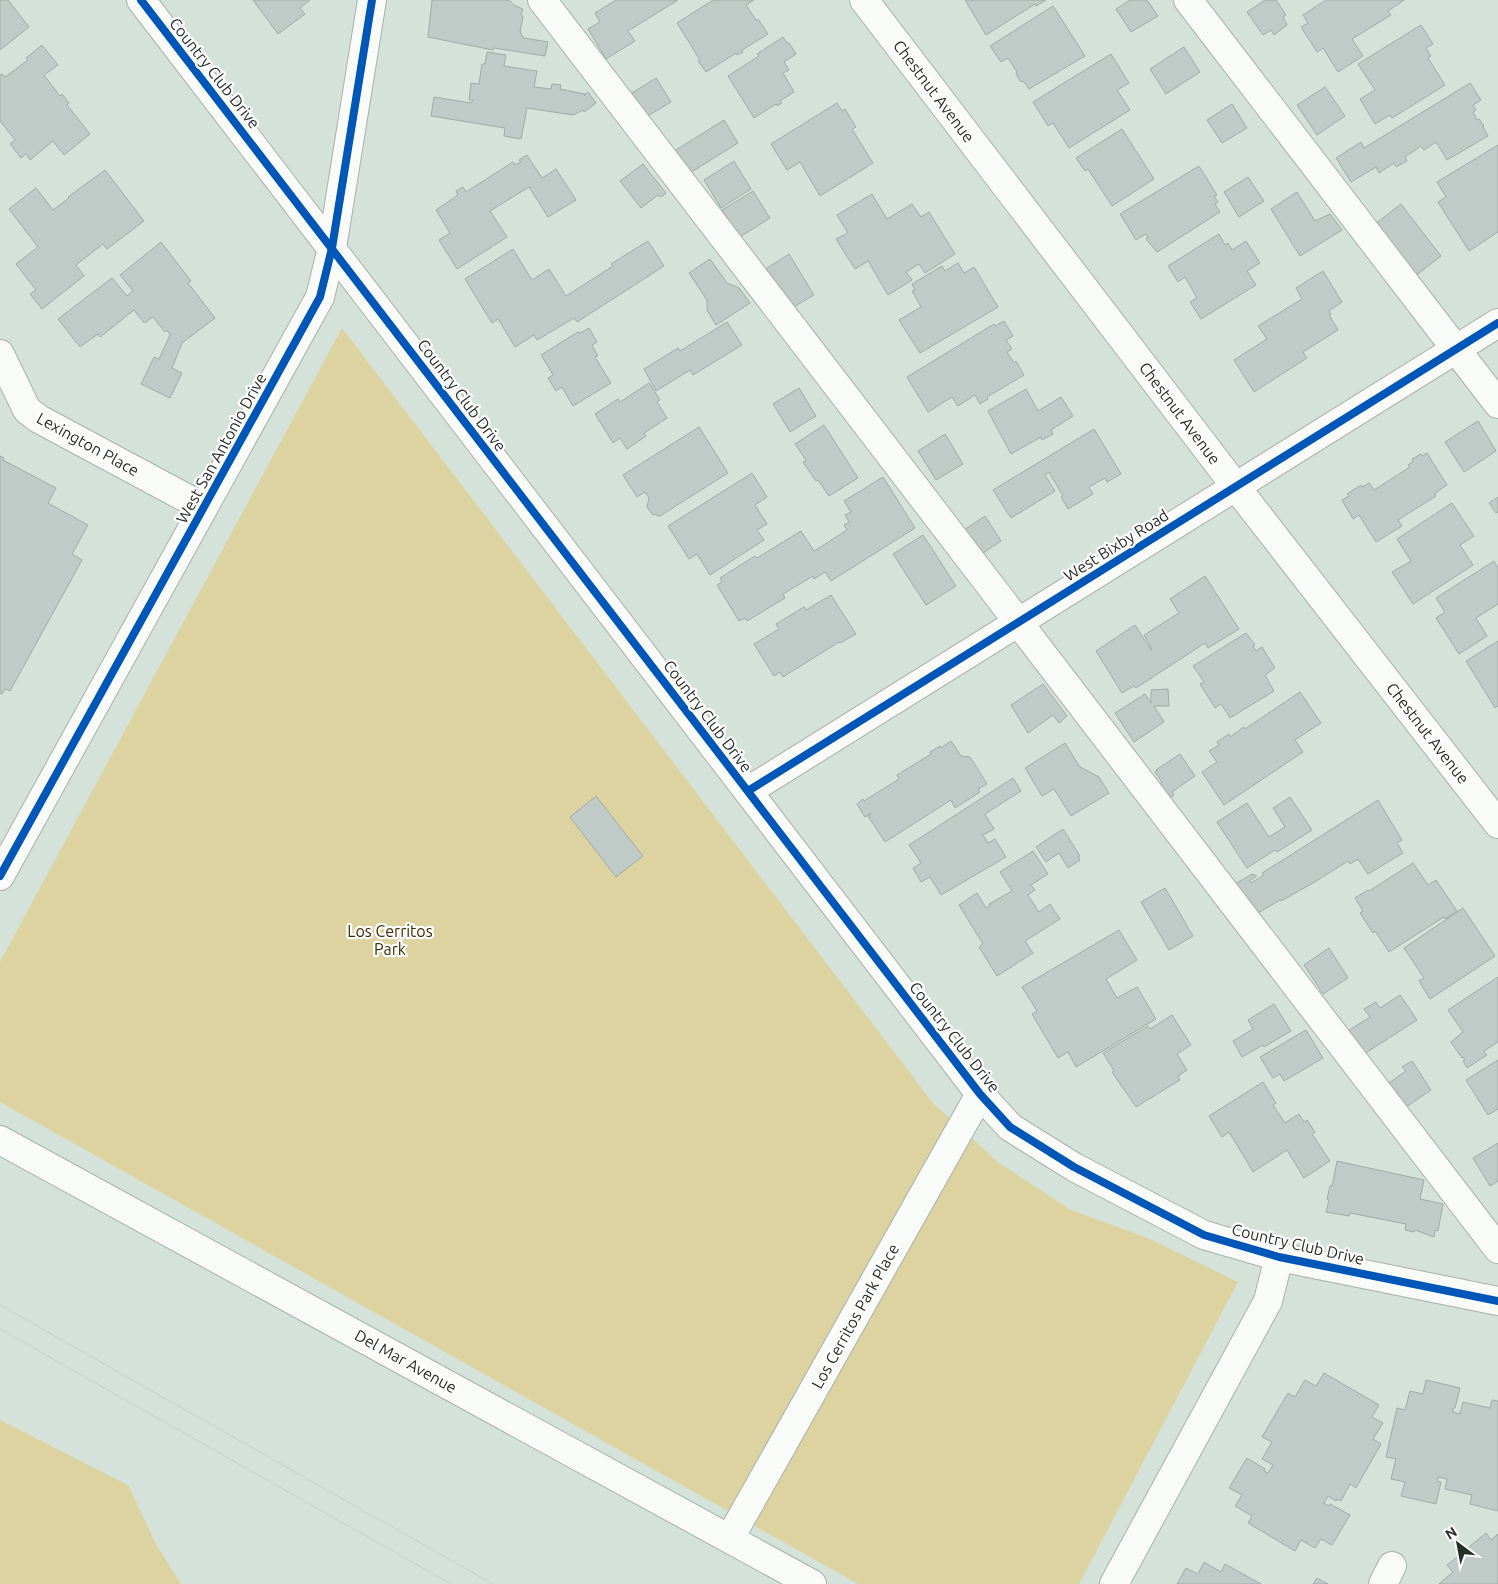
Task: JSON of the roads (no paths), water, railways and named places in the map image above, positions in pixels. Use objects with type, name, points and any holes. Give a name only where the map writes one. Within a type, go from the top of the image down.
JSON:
[{"type":"street","name":"Country Club Drive","points":[[142,0],[980,1094],[1010,1127],[1074,1167],[1204,1235],[1279,1257],[1498,1301]]},
{"type":"street","name":"West San Antonio Drive","points":[[0,876],[320,297],[332,248],[372,0]]},
{"type":"street","points":[[542,0],[1498,1249]]},
{"type":"street","name":"Chestnut Avenue","points":[[864,0],[1236,486],[1498,824]]},
{"type":"street","points":[[1188,0],[1498,404]]},
{"type":"street","name":"West Bixby Road","points":[[748,791],[1498,323]]},
{"type":"street","name":"Lexington Place","points":[[0,354],[28,410],[39,419],[204,508]]},
{"type":"street","name":"Los Cerritos Park Place","points":[[730,1538],[980,1094]]},
{"type":"street","name":"Del Mar Avenue","points":[[0,1140],[812,1584]]},
{"type":"street","points":[[1114,1584],[1268,1301],[1279,1257]]},
{"type":"tram line","points":[[0,1305],[493,1584]]},
{"type":"tram line","points":[[0,1329],[451,1584]]},
{"type":"park label","name":"Los Cerritos Park","points":[[390,940]]}]
